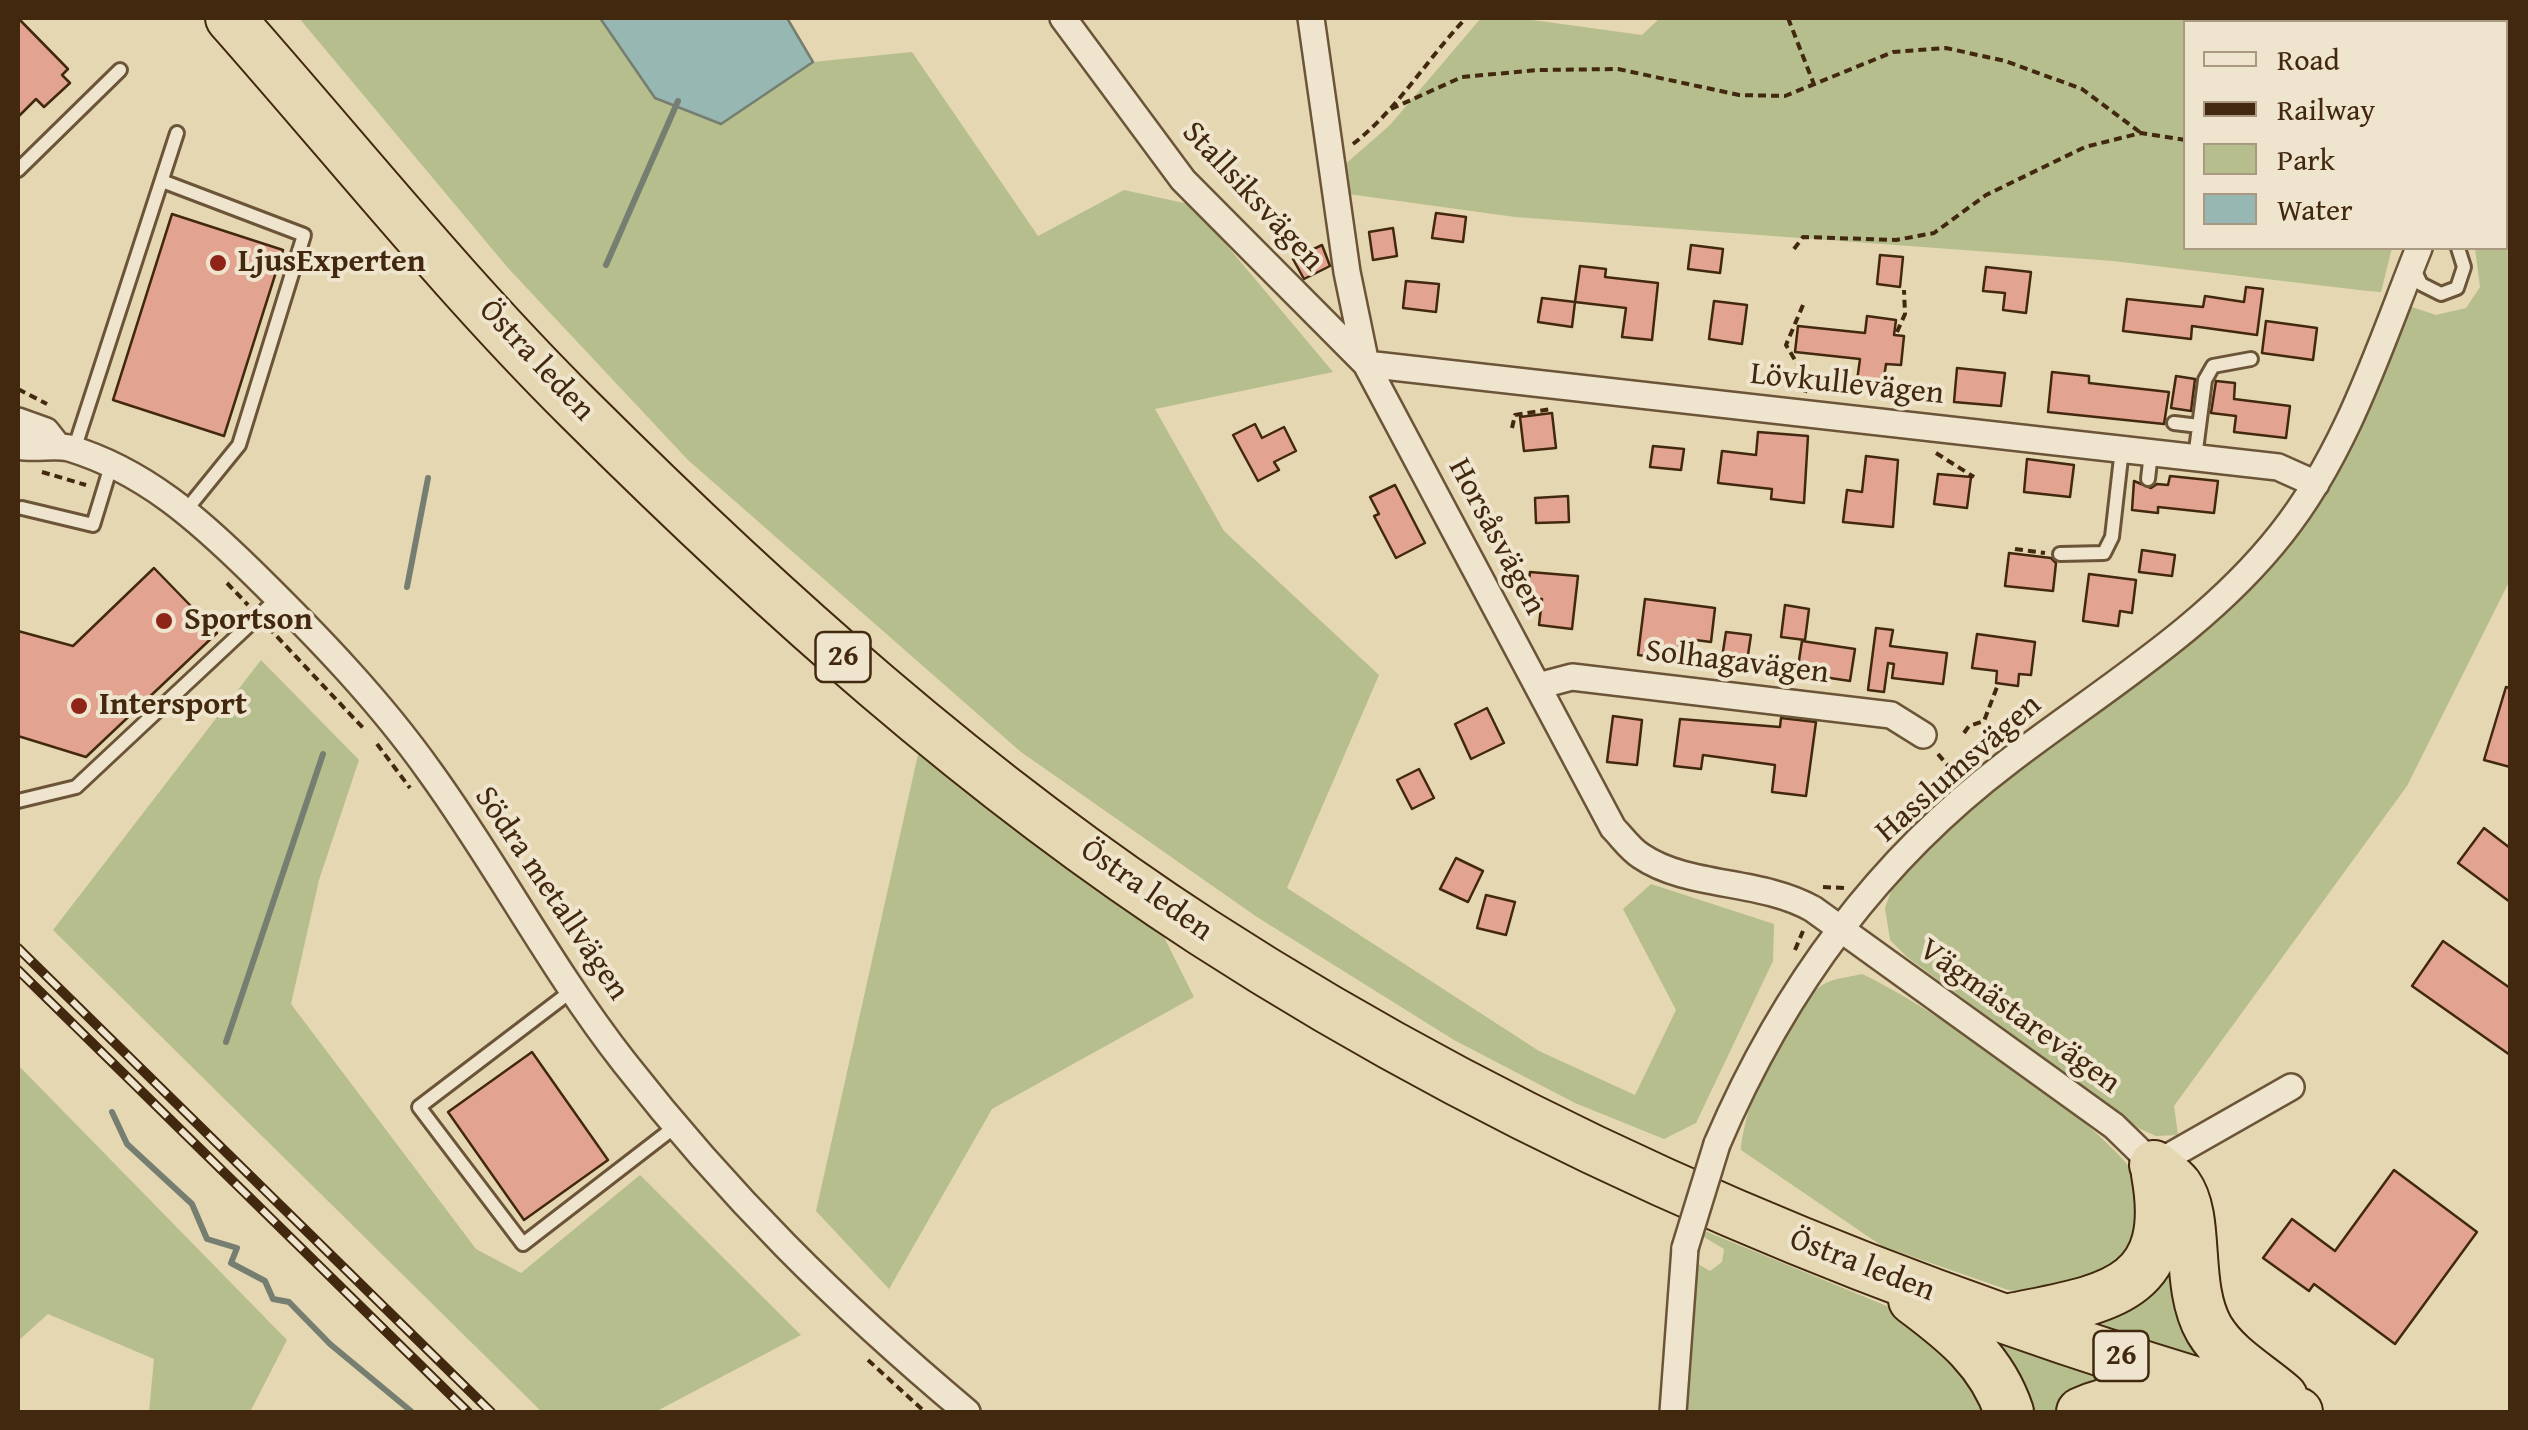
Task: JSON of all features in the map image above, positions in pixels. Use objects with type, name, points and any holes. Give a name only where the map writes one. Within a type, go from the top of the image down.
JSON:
[{"type":"highway","name":"Östra leden","points":[[230,18],[572,403],[721,546],[874,684],[1034,813],[1202,931],[1404,1053],[1652,1181],[1878,1275],[2237,1395],[2299,1412]]},
{"type":"highway","points":[[2004,1319],[2080,1306],[2117,1292],[2130,1281],[2155,1243],[2160,1218],[2154,1165]]},
{"type":"highway","points":[[2154,1165],[2178,1186],[2185,1205],[2192,1290],[2210,1330],[2234,1360],[2299,1412]]},
{"type":"highway","points":[[1878,1275],[1978,1353],[2000,1388],[2009,1412]]},
{"type":"highway","points":[[2082,1412],[2098,1404],[2141,1398],[2237,1395]]},
{"type":"street","name":"Stallsiksvägen","points":[[1063,18],[1183,180],[1366,364]]},
{"type":"street","name":"Horsåsvägen","points":[[1311,18],[1366,364],[1613,828],[1640,856],[1672,870],[1774,890],[1813,908],[1840,927]]},
{"type":"street","name":"Hasslumsvägen","points":[[1673,1412],[1686,1248],[1717,1144],[1774,1024],[1840,927],[1878,882],[2004,764],[2196,622],[2281,535],[2336,447],[2416,256]]},
{"type":"street","name":"Lövkullevägen","points":[[1366,364],[2278,467],[2316,484]]},
{"type":"street","name":"Södra metallvägen","points":[[18,420],[46,430],[66,448],[112,466],[188,509],[278,598],[379,706],[430,772],[621,1058],[676,1126],[773,1236],[857,1320],[967,1412]]},
{"type":"street","name":"Södra metallvägen","points":[[18,446],[40,450],[66,448]]},
{"type":"street","name":"Solhagavägen","points":[[1538,686],[1572,676],[1891,715],[1922,735]]},
{"type":"street","name":"Vägmästarevägen","points":[[1840,927],[2114,1126],[2154,1165]]},
{"type":"street","points":[[2154,1165],[2291,1086]]},
{"type":"lane","points":[[18,170],[120,70]]},
{"type":"lane","points":[[66,448],[177,132]]},
{"type":"lane","points":[[162,181],[304,235],[239,445],[188,509]]},
{"type":"lane","points":[[2416,256],[2422,284],[2441,294],[2457,288],[2464,267],[2459,250]]},
{"type":"lane","points":[[2195,458],[2205,380],[2213,366],[2251,360]]},
{"type":"lane","points":[[2174,423],[2199,426]]},
{"type":"lane","points":[[2060,554],[2104,554],[2112,537],[2122,449]]},
{"type":"lane","points":[[2148,479],[2150,452]]},
{"type":"lane","points":[[22,508],[92,525],[112,466]]},
{"type":"lane","points":[[18,801],[76,786],[278,598]]},
{"type":"lane","points":[[574,989],[419,1107],[523,1244],[676,1126]]},
{"type":"path","points":[[1332,160],[1391,110],[1432,53],[1466,18]]},
{"type":"path","points":[[1788,18],[1816,87]]},
{"type":"path","points":[[1391,110],[1462,77],[1538,70],[1618,69],[1739,95],[1785,96],[1816,87],[1893,52],[1946,48],[2006,61],[2082,89],[2141,133]]},
{"type":"path","points":[[1794,249],[1803,238],[1896,240],[1934,234],[1986,195],[2085,146],[2141,133],[2183,140]]},
{"type":"path","points":[[1898,332],[1905,314],[1904,290]]},
{"type":"path","points":[[1803,305],[1786,345],[1807,380],[1803,413]]},
{"type":"path","points":[[18,390],[23,395]]},
{"type":"path","points":[[1934,452],[1974,477]]},
{"type":"path","points":[[36,470],[104,492]]},
{"type":"path","points":[[2015,550],[2060,554]]},
{"type":"path","points":[[222,579],[368,733],[413,792]]},
{"type":"path","points":[[1964,734],[1969,726],[1984,722],[1997,687]]},
{"type":"path","points":[[1922,735],[1959,779]]},
{"type":"path","points":[[1820,892],[1823,887],[1846,888],[1856,878]]},
{"type":"path","points":[[856,1348],[925,1412]]},
{"type":"green space","points":[[299,18],[600,18],[655,98],[721,124],[813,62],[912,52],[1038,236],[1124,190],[1193,205],[1333,372],[1155,409],[1224,531],[1379,675],[1287,888],[1539,1051],[1635,1095],[1676,1010],[1623,909],[1651,884],[1774,924],[1773,961],[1696,1123],[1664,1139],[1575,1103],[1454,1040],[1257,917],[1021,752],[688,460],[508,268]]},
{"type":"green space","points":[[1481,18],[1518,18],[1642,35],[1660,18],[2273,18],[2183,20],[2183,250],[2392,250],[2381,292],[2113,261],[1515,217],[1348,194],[1342,167],[1390,125]]},
{"type":"green space","points":[[2508,162],[2510,580],[2407,786],[2174,1106],[2178,1135],[2156,1136],[2138,1128],[1907,957],[1890,940],[1885,908],[1891,891],[1936,839],[2274,561],[2333,470],[2409,306],[2436,315],[2466,308],[2480,287],[2475,250],[2508,250]]},
{"type":"green space","points":[[261,660],[359,760],[319,880],[291,1004],[476,1249],[521,1273],[640,1175],[801,1335],[655,1412],[542,1412],[53,930]]},
{"type":"green space","points":[[919,750],[1159,927],[1194,997],[992,1109],[889,1289],[816,1211]]},
{"type":"green space","points":[[1862,974],[2016,1070],[2127,1163],[2144,1195],[2133,1263],[2050,1296],[2008,1290],[1882,1246],[1741,1150],[1758,1083],[1793,1014],[1824,984]]},
{"type":"green space","points":[[18,1065],[287,1340],[250,1412],[149,1412],[154,1359],[48,1314],[18,1341]]},
{"type":"green space","points":[[1705,1231],[1928,1323],[1997,1412],[1685,1412],[1692,1286],[1698,1264],[1710,1271],[1722,1262],[1724,1249],[1704,1237]]},
{"type":"green space","points":[[2163,1249],[2230,1370],[2071,1316]]},
{"type":"green space","points":[[1967,1324],[2141,1383],[2062,1412],[2018,1412]]},
{"type":"water","points":[[600,18],[787,18],[813,62],[721,124],[655,98]]},
{"type":"building","points":[[18,18],[68,69],[62,75],[70,83],[44,107],[36,99],[18,117]]},
{"type":"building","points":[[1436,213],[1466,217],[1463,242],[1432,238]]},
{"type":"building","points":[[172,214],[283,250],[224,436],[113,400]]},
{"type":"building","points":[[1393,228],[1397,256],[1373,260],[1369,232]]},
{"type":"building","points":[[1322,245],[1330,266],[1304,279],[1293,259]]},
{"type":"building","points":[[1691,245],[1723,249],[1720,273],[1688,269]]},
{"type":"building","points":[[1880,255],[1903,257],[1900,287],[1877,284]]},
{"type":"building","points":[[1580,266],[1606,269],[1605,277],[1658,283],[1652,340],[1622,337],[1626,308],[1575,302]]},
{"type":"building","points":[[1986,267],[2031,272],[2026,313],[2003,310],[2005,293],[1983,291]]},
{"type":"building","points":[[1406,281],[1439,284],[1436,312],[1403,308]]},
{"type":"building","points":[[2246,287],[2263,289],[2257,335],[2192,326],[2191,339],[2123,331],[2127,299],[2203,307],[2205,296],[2244,302]]},
{"type":"building","points":[[1542,298],[1575,302],[1572,327],[1538,322]]},
{"type":"building","points":[[1714,301],[1747,305],[1742,344],[1709,339]]},
{"type":"building","points":[[1867,316],[1896,320],[1894,335],[1904,336],[1901,365],[1886,364],[1882,392],[1856,388],[1860,359],[1795,352],[1798,326],[1865,333]]},
{"type":"building","points":[[2266,321],[2317,328],[2313,360],[2262,353]]},
{"type":"building","points":[[1957,368],[2005,373],[2001,406],[1954,402]]},
{"type":"building","points":[[2052,372],[2089,376],[2089,383],[2169,392],[2164,424],[2048,412]]},
{"type":"building","points":[[2176,376],[2195,379],[2191,411],[2171,408]]},
{"type":"building","points":[[2216,381],[2235,383],[2234,399],[2290,406],[2286,438],[2234,432],[2236,416],[2211,413]]},
{"type":"building","points":[[1552,413],[1556,448],[1524,451],[1520,417]]},
{"type":"building","points":[[1255,424],[1262,438],[1284,427],[1296,451],[1274,462],[1279,470],[1258,481],[1233,435]]},
{"type":"building","points":[[1758,432],[1808,436],[1804,503],[1771,499],[1772,489],[1718,483],[1722,451],[1756,455]]},
{"type":"building","points":[[1653,446],[1684,449],[1681,470],[1650,467]]},
{"type":"building","points":[[1866,456],[1898,460],[1893,527],[1843,522],[1847,490],[1862,492]]},
{"type":"building","points":[[2027,459],[2074,465],[2070,497],[2024,492]]},
{"type":"building","points":[[1938,474],[1971,477],[1967,508],[1934,504]]},
{"type":"building","points":[[2170,476],[2218,481],[2214,513],[2158,507],[2158,513],[2132,510],[2134,481],[2151,488],[2168,485]]},
{"type":"building","points":[[1395,485],[1425,543],[1396,558],[1374,516],[1379,514],[1370,497]]},
{"type":"building","points":[[1568,496],[1569,522],[1536,523],[1535,498]]},
{"type":"building","points":[[2142,550],[2175,555],[2172,576],[2139,572]]},
{"type":"building","points":[[2009,553],[2051,558],[2056,563],[2053,591],[2005,586]]},
{"type":"building","name":"Intersport","points":[[154,568],[217,633],[86,757],[18,736],[18,631],[73,646]]},
{"type":"building","points":[[1530,572],[1578,576],[1572,629],[1539,625],[1542,599],[1527,597]]},
{"type":"building","points":[[2089,574],[2136,580],[2132,613],[2120,611],[2118,626],[2083,621]]},
{"type":"building","points":[[1645,599],[1715,608],[1711,642],[1680,638],[1677,660],[1638,655]]},
{"type":"building","points":[[1785,605],[1809,609],[1805,640],[1781,637]]},
{"type":"building","points":[[1876,628],[1893,630],[1890,646],[1947,653],[1943,684],[1892,678],[1894,664],[1888,663],[1884,692],[1868,690]]},
{"type":"building","points":[[1726,632],[1751,635],[1746,668],[1721,664]]},
{"type":"building","points":[[1977,634],[2035,642],[2031,675],[2019,674],[2018,686],[1996,683],[1997,671],[1972,668]]},
{"type":"building","points":[[1802,641],[1855,649],[1850,681],[1797,673]]},
{"type":"building","points":[[2506,687],[2510,688],[2510,767],[2484,760]]},
{"type":"building","points":[[1487,708],[1504,743],[1471,759],[1455,724]]},
{"type":"building","points":[[1613,716],[1642,720],[1637,765],[1607,762]]},
{"type":"building","points":[[1781,718],[1816,722],[1806,796],[1772,792],[1775,765],[1703,755],[1701,769],[1674,766],[1680,719],[1780,727]]},
{"type":"building","points":[[1419,769],[1434,798],[1412,809],[1397,780]]},
{"type":"building","points":[[2484,828],[2510,848],[2510,902],[2458,863]]},
{"type":"building","points":[[1456,858],[1483,871],[1468,902],[1440,889]]},
{"type":"building","points":[[1486,895],[1515,902],[1506,935],[1477,928]]},
{"type":"building","points":[[2443,941],[2510,988],[2510,1055],[2412,986]]},
{"type":"building","points":[[532,1052],[608,1160],[524,1220],[448,1112]]},
{"type":"building","points":[[2394,1170],[2477,1232],[2395,1344],[2314,1284],[2309,1291],[2263,1258],[2292,1219],[2335,1251]]},
{"type":"waterway","points":[[606,265],[678,101]]},
{"type":"waterway","points":[[407,587],[428,478]]},
{"type":"waterway","points":[[226,1042],[323,754]]},
{"type":"waterway","points":[[112,1112],[127,1144],[192,1204],[207,1239],[237,1248],[231,1263],[265,1281],[273,1299],[289,1302],[330,1344],[412,1412]]},
{"type":"railway","points":[[18,948],[491,1412]]},
{"type":"railway","points":[[18,970],[468,1412]]},
{"type":"place","name":"LjusExperten","points":[[218,263]]},
{"type":"place","name":"Sportson","points":[[164,621]]},
{"type":"place","name":"Intersport","points":[[79,706]]}]
